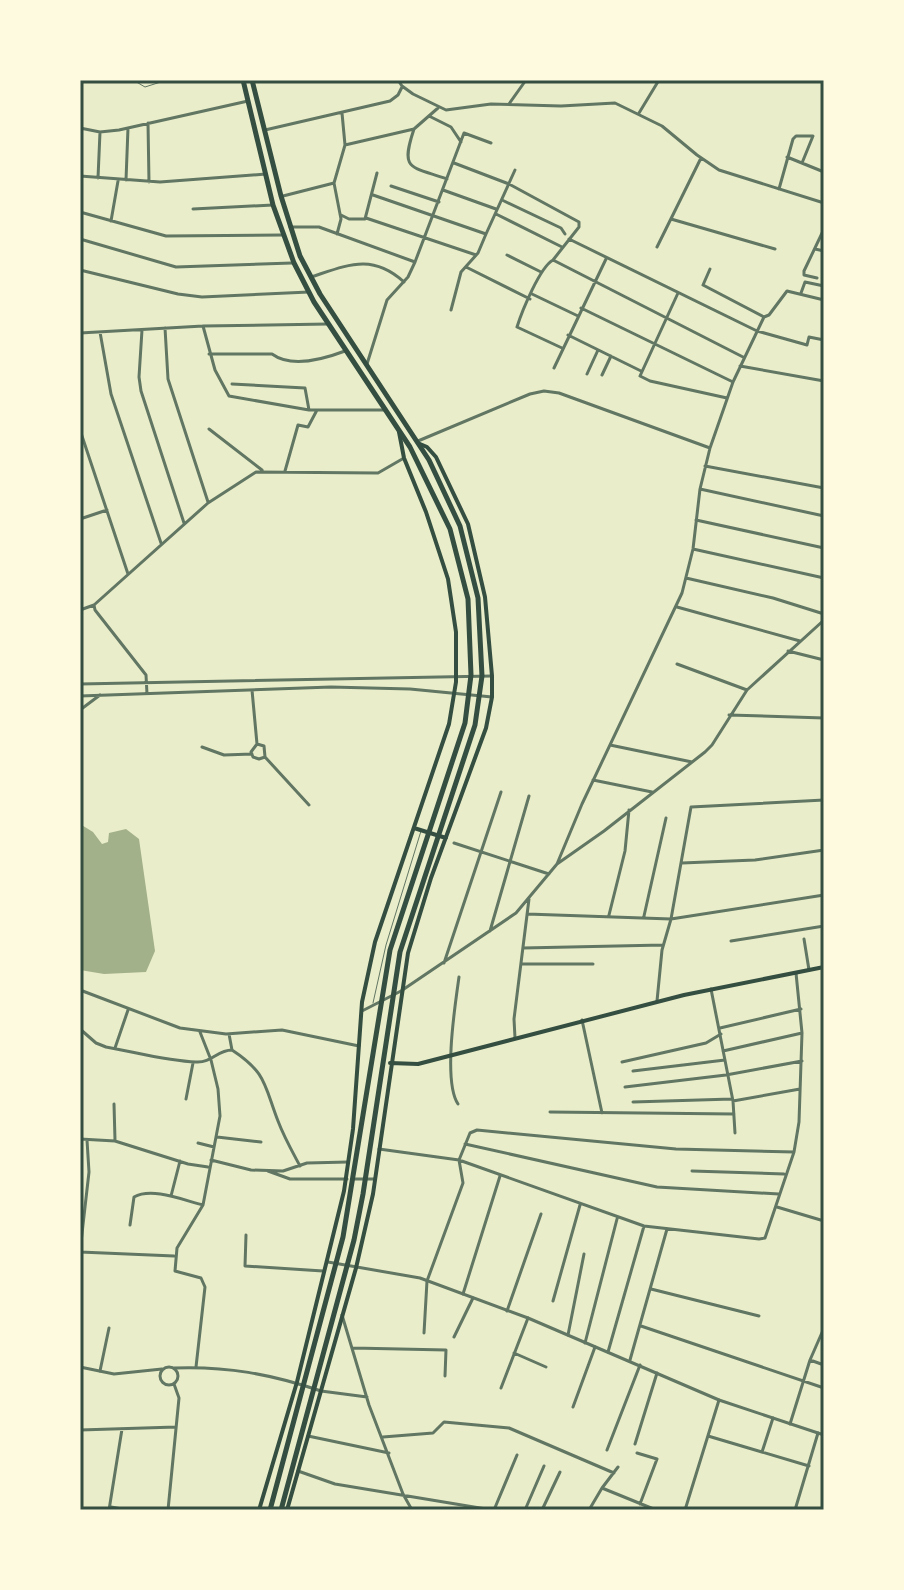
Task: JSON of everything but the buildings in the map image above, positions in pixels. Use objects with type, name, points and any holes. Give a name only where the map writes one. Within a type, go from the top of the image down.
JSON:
[{"type":"highway","points":[[243,80],[273,205],[294,263],[328,324],[399,429],[450,529],[468,599],[471,675],[465,723],[390,950],[343,1237],[270,1510]]},
{"type":"highway","points":[[252,80],[290,227],[311,277],[419,442],[460,526],[478,598],[482,676],[475,725],[400,952],[354,1240],[284,1510]]},
{"type":"main road","points":[[259,1510],[297,1382],[346,1179],[366,977],[449,724],[454,694],[456,632],[448,579],[404,458],[399,429]]},
{"type":"main road","points":[[284,1510],[356,1268],[375,1179],[401,991],[416,921],[486,728],[492,697],[485,597],[468,524],[436,457],[419,442]]},
{"type":"main road","points":[[414,828],[446,838]]},
{"type":"main road","points":[[390,1063],[418,1064],[451,1057],[657,1001],[824,967]]},
{"type":"street","points":[[398,80],[402,86],[438,108],[453,110],[509,104],[561,106],[608,102],[639,113],[662,126],[719,170],[824,203]]},
{"type":"street","points":[[509,104],[526,80]]},
{"type":"street","points":[[639,113],[659,80]]},
{"type":"street","points":[[265,130],[390,101],[398,95],[402,86]]},
{"type":"street","points":[[80,128],[100,132],[128,128],[248,101]]},
{"type":"street","points":[[345,145],[414,129],[438,108]]},
{"type":"street","points":[[337,234],[341,215],[334,183],[345,145],[342,112]]},
{"type":"street","points":[[429,116],[451,127],[461,142]]},
{"type":"street","points":[[148,123],[149,182]]},
{"type":"street","points":[[126,181],[128,128]]},
{"type":"street","points":[[414,129],[406,155],[408,163],[447,179]]},
{"type":"street","points":[[98,178],[100,132]]},
{"type":"street","points":[[367,364],[387,300],[404,282],[415,262],[464,133],[491,143]]},
{"type":"street","points":[[779,189],[794,137],[813,136],[802,163]]},
{"type":"street","points":[[787,157],[824,172]]},
{"type":"street","points":[[657,247],[701,158]]},
{"type":"street","points":[[454,163],[509,184],[578,220],[579,227],[541,272],[517,327],[562,348]]},
{"type":"street","points":[[451,310],[460,276],[476,255],[515,170]]},
{"type":"street","points":[[366,218],[377,173]]},
{"type":"street","points":[[80,176],[149,182],[266,174]]},
{"type":"street","points":[[111,221],[118,180]]},
{"type":"street","points":[[281,196],[334,183]]},
{"type":"street","points":[[391,186],[439,202]]},
{"type":"street","points":[[443,190],[496,212],[562,247]]},
{"type":"street","points":[[373,195],[486,234]]},
{"type":"street","points":[[502,200],[561,228],[565,234]]},
{"type":"street","points":[[193,209],[273,205]]},
{"type":"street","points":[[80,212],[166,236],[283,235]]},
{"type":"street","points":[[341,215],[349,219],[366,218],[476,255]]},
{"type":"street","points":[[671,219],[775,249]]},
{"type":"street","points":[[290,227],[314,226],[415,262]]},
{"type":"street","points":[[817,278],[804,275],[804,271],[824,229]]},
{"type":"street","points":[[80,239],[176,267],[294,263]]},
{"type":"street","points":[[569,239],[757,331],[807,345],[809,337],[824,340]]},
{"type":"street","points":[[815,249],[824,251]]},
{"type":"street","points":[[507,255],[541,272]]},
{"type":"street","points":[[554,368],[606,258]]},
{"type":"street","points":[[553,260],[743,357]]},
{"type":"street","points":[[311,277],[355,264],[372,263],[393,272],[404,282]]},
{"type":"street","points":[[466,267],[578,316]]},
{"type":"street","points":[[710,269],[703,285],[764,317]]},
{"type":"street","points":[[80,270],[159,291],[202,297],[309,292]]},
{"type":"street","points":[[801,293],[805,282],[824,286]]},
{"type":"street","points":[[557,864],[593,780],[677,607],[693,549],[705,466],[743,357],[764,317],[769,315],[787,291],[824,300],[824,312]]},
{"type":"street","points":[[678,293],[640,376],[727,398]]},
{"type":"street","points":[[581,308],[733,382]]},
{"type":"street","points":[[80,333],[203,326],[328,324]]},
{"type":"street","points":[[203,326],[209,354],[229,396],[309,410],[387,410]]},
{"type":"street","points":[[165,328],[168,379],[208,503]]},
{"type":"street","points":[[142,330],[141,391],[185,523]]},
{"type":"street","points":[[100,332],[111,394],[161,543]]},
{"type":"street","points":[[568,335],[641,371]]},
{"type":"street","points":[[587,374],[598,350]]},
{"type":"street","points":[[209,354],[272,354],[287,362],[347,351]]},
{"type":"street","points":[[602,375],[611,356]]},
{"type":"street","points":[[740,366],[824,381]]},
{"type":"street","points":[[232,384],[305,388],[309,410]]},
{"type":"street","points":[[419,442],[530,394],[544,391],[559,393],[710,448]]},
{"type":"street","points":[[285,471],[298,425],[308,427],[317,410]]},
{"type":"street","points":[[209,429],[262,470]]},
{"type":"street","points":[[80,430],[128,574]]},
{"type":"street","points":[[80,610],[94,605],[208,503],[262,470],[378,473],[404,458]]},
{"type":"street","points":[[705,466],[824,488]]},
{"type":"street","points":[[700,489],[824,516]]},
{"type":"street","points":[[80,519],[107,510]]},
{"type":"street","points":[[696,520],[824,548]]},
{"type":"street","points":[[693,549],[824,578]]},
{"type":"street","points":[[686,578],[773,598],[824,614]]},
{"type":"street","points":[[94,605],[146,675],[147,694]]},
{"type":"street","points":[[677,607],[800,641]]},
{"type":"street","points":[[361,1011],[401,991],[516,913],[557,864],[712,745],[747,690],[824,620]]},
{"type":"street","points":[[788,651],[824,660]]},
{"type":"street","points":[[677,664],[747,690]]},
{"type":"street","points":[[80,684],[492,676]]},
{"type":"street","points":[[88,684],[89,696]]},
{"type":"street","points":[[80,696],[331,687],[421,690],[492,697]]},
{"type":"street","points":[[252,690],[257,744]]},
{"type":"street","points":[[80,710],[100,695]]},
{"type":"street","points":[[729,715],[824,718]]},
{"type":"street","points":[[265,757],[253,757],[252,747],[257,744],[264,746],[265,757],[309,805]]},
{"type":"street","points":[[610,745],[692,762]]},
{"type":"street","points":[[202,747],[224,755],[252,754]]},
{"type":"street","points":[[593,780],[653,792]]},
{"type":"street","points":[[444,963],[501,792]]},
{"type":"street","points":[[490,931],[529,796]]},
{"type":"street","points":[[657,1001],[663,945],[671,919],[691,807],[824,800]]},
{"type":"street","points":[[609,915],[627,840],[629,810]]},
{"type":"street","points":[[643,917],[666,818]]},
{"type":"street","points":[[454,843],[549,874]]},
{"type":"street","points":[[682,863],[755,860],[824,850]]},
{"type":"street","points":[[527,914],[671,919],[824,895]]},
{"type":"street","points":[[515,1038],[514,1019],[530,897]]},
{"type":"street","points":[[731,941],[824,926]]},
{"type":"street","points":[[804,939],[809,970]]},
{"type":"street","points":[[523,948],[663,945]]},
{"type":"street","points":[[521,964],[593,964]]},
{"type":"street","points":[[379,1149],[459,1160],[644,1226],[759,1239],[768,1234],[794,1152],[799,1122],[802,1033],[796,973]]},
{"type":"street","points":[[458,1104],[453,1096],[451,1057],[459,977]]},
{"type":"street","points":[[711,989],[733,1100],[735,1133]]},
{"type":"street","points":[[80,990],[159,1022],[200,1032],[229,1034],[282,1030],[359,1046]]},
{"type":"street","points":[[720,1028],[801,1009]]},
{"type":"street","points":[[115,1048],[128,1010]]},
{"type":"street","points":[[582,1020],[602,1113]]},
{"type":"street","points":[[81,1028],[96,1043],[193,1062],[211,1060],[221,1051],[232,1050]]},
{"type":"street","points":[[196,1367],[205,1287],[201,1278],[175,1271],[174,1256],[203,1205],[220,1103],[211,1060],[200,1032]]},
{"type":"street","points":[[723,1051],[802,1033]]},
{"type":"street","points":[[229,1034],[232,1050],[264,1079],[278,1121],[300,1166]]},
{"type":"street","points":[[622,1062],[706,1043],[721,1034]]},
{"type":"street","points":[[633,1071],[725,1060]]},
{"type":"street","points":[[625,1087],[726,1075],[802,1061]]},
{"type":"street","points":[[186,1099],[193,1062]]},
{"type":"street","points":[[633,1102],[733,1100],[802,1088]]},
{"type":"street","points":[[114,1104],[115,1141]]},
{"type":"street","points":[[550,1112],[734,1114]]},
{"type":"street","points":[[424,1333],[427,1281],[463,1183],[459,1160],[470,1133],[477,1130],[676,1149],[794,1152]]},
{"type":"street","points":[[216,1137],[261,1142]]},
{"type":"street","points":[[80,1139],[115,1141],[209,1167]]},
{"type":"street","points":[[87,1140],[89,1172],[80,1251],[174,1256]]},
{"type":"street","points":[[198,1143],[214,1147]]},
{"type":"street","points":[[465,1144],[657,1187],[779,1194]]},
{"type":"street","points":[[211,1160],[268,1171],[283,1171],[326,1161],[349,1162]]},
{"type":"street","points":[[171,1197],[180,1161]]},
{"type":"street","points":[[268,1171],[290,1179],[375,1179]]},
{"type":"street","points":[[692,1171],[786,1174]]},
{"type":"street","points":[[463,1294],[500,1176]]},
{"type":"street","points":[[130,1225],[135,1195],[171,1197],[203,1205]]},
{"type":"street","points":[[553,1301],[580,1205]]},
{"type":"street","points":[[777,1207],[824,1221]]},
{"type":"street","points":[[507,1311],[541,1214]]},
{"type":"street","points":[[585,1343],[617,1218]]},
{"type":"street","points":[[608,1352],[644,1226]]},
{"type":"street","points":[[630,1360],[667,1229]]},
{"type":"street","points":[[246,1235],[245,1266],[326,1271]]},
{"type":"street","points":[[568,1335],[584,1254]]},
{"type":"street","points":[[328,1262],[427,1281],[528,1318],[719,1400],[824,1435]]},
{"type":"street","points":[[651,1289],[759,1316]]},
{"type":"street","points":[[454,1337],[473,1298]]},
{"type":"street","points":[[342,1315],[367,1397],[403,1494],[412,1510]]},
{"type":"street","points":[[501,1388],[528,1318]]},
{"type":"street","points":[[641,1326],[824,1388]]},
{"type":"street","points":[[100,1371],[109,1328]]},
{"type":"street","points":[[790,1424],[810,1360],[822,1340],[824,1328]]},
{"type":"street","points":[[573,1407],[595,1347]]},
{"type":"street","points":[[353,1348],[446,1350],[445,1376]]},
{"type":"street","points":[[514,1353],[546,1367]]},
{"type":"street","points":[[810,1360],[824,1365]]},
{"type":"street","points":[[607,1450],[640,1365]]},
{"type":"street","points":[[80,1367],[126,1374],[174,1368],[228,1368],[297,1382],[321,1391],[367,1397]]},
{"type":"street","points":[[168,1510],[178,1427],[179,1398],[174,1384],[178,1376],[174,1368]]},
{"type":"street","points":[[162,1369],[161,1382],[174,1384]]},
{"type":"street","points":[[635,1444],[657,1373]]},
{"type":"street","points":[[685,1510],[719,1400]]},
{"type":"street","points":[[762,1452],[773,1418]]},
{"type":"street","points":[[383,1437],[433,1433],[444,1422],[501,1426],[614,1473]]},
{"type":"street","points":[[80,1430],[178,1427]]},
{"type":"street","points":[[122,1429],[110,1508],[127,1510]]},
{"type":"street","points":[[795,1510],[818,1433]]},
{"type":"street","points":[[308,1436],[389,1453]]},
{"type":"street","points":[[708,1436],[809,1466]]},
{"type":"street","points":[[637,1453],[657,1459],[640,1504]]},
{"type":"street","points":[[298,1471],[335,1484],[493,1510],[517,1455]]},
{"type":"street","points":[[525,1510],[544,1466]]},
{"type":"street","points":[[589,1510],[618,1467]]},
{"type":"street","points":[[542,1510],[560,1472]]},
{"type":"street","points":[[602,1488],[656,1510]]},
{"type":"lane","points":[[133,80],[145,87],[167,80]]},
{"type":"lane","points":[[372,1005],[386,945],[421,830]]},
{"type":"shaded area","points":[[80,824],[93,832],[102,844],[108,842],[109,833],[126,829],[139,839],[155,951],[146,972],[104,974],[80,970]]}]
